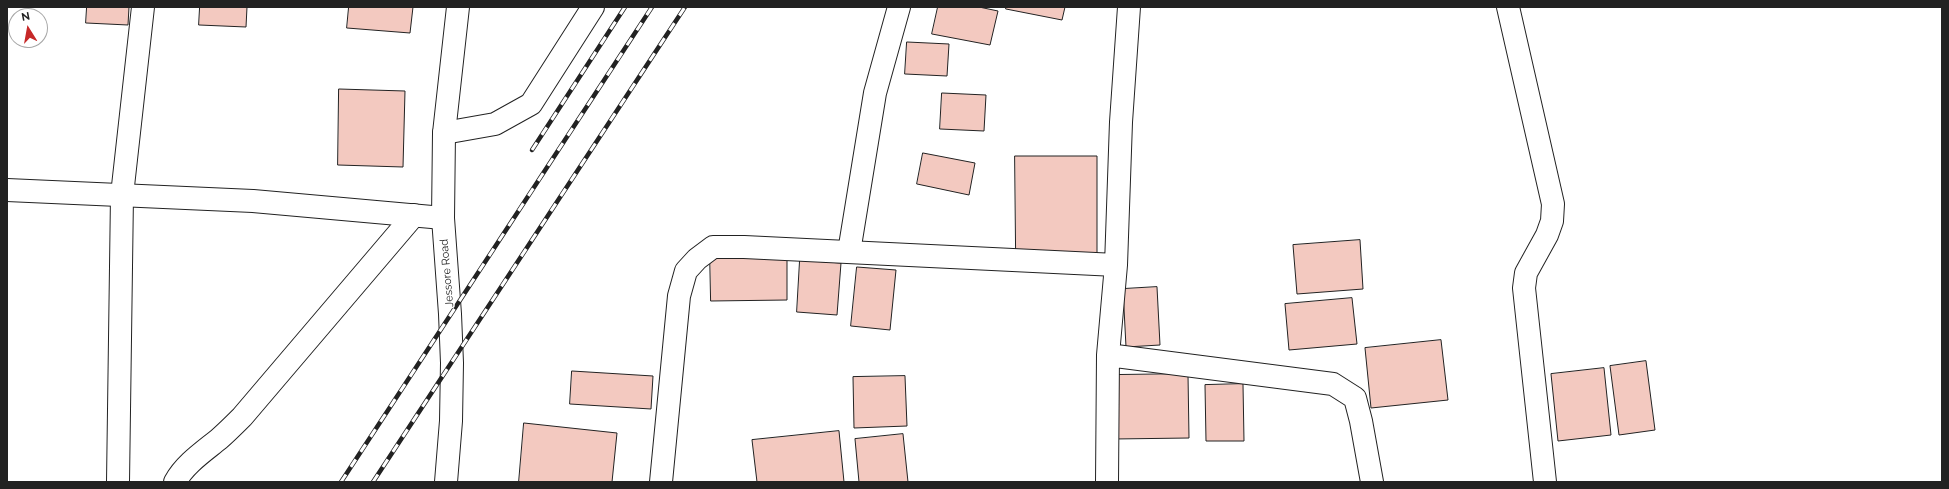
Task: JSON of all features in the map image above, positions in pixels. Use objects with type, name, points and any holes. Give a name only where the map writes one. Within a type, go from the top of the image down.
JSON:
[{"type":"main road","points":[[118,482],[122,195],[142,7]]},
{"type":"main road","name":"Jessore Road","points":[[446,482],[451,421],[452,362],[443,218],[444,133],[458,7]]},
{"type":"main road","points":[[444,133],[495,124],[531,104],[593,7]]},
{"type":"main road","points":[[849,252],[875,93],[899,7]]},
{"type":"main road","points":[[1107,482],[1108,355],[1116,265],[1122,122],[1129,7]]},
{"type":"main road","points":[[1508,7],[1553,204],[1552,222],[1547,235],[1526,273],[1524,288],[1545,482]]},
{"type":"main road","points":[[7,190],[253,201],[443,218]]},
{"type":"main road","points":[[174,482],[179,474],[198,455],[220,438],[242,417],[414,215]]},
{"type":"main road","points":[[661,482],[679,296],[686,271],[697,259],[713,248],[744,247],[1116,265]]},
{"type":"main road","points":[[1108,355],[1333,384],[1355,398],[1361,421],[1372,482]]},
{"type":"building","points":[[87,7],[129,7],[128,25],[86,23]]},
{"type":"building","points":[[200,7],[247,7],[246,27],[199,25]]},
{"type":"building","points":[[349,7],[413,7],[410,33],[347,28]]},
{"type":"building","points":[[938,7],[979,7],[998,11],[990,45],[932,34]]},
{"type":"building","points":[[1006,7],[1065,7],[1062,20],[1006,9]]},
{"type":"building","points":[[907,42],[949,44],[947,76],[905,74]]},
{"type":"building","points":[[339,89],[405,91],[403,167],[338,165]]},
{"type":"building","points":[[942,93],[986,95],[984,131],[940,129]]},
{"type":"building","points":[[923,153],[975,163],[969,195],[917,184]]},
{"type":"building","points":[[1015,156],[1097,156],[1097,259],[1016,252]]},
{"type":"building","points":[[1360,240],[1363,289],[1297,294],[1293,245]]},
{"type":"building","points":[[710,254],[787,254],[787,300],[711,301]]},
{"type":"building","points":[[800,260],[841,263],[837,315],[797,312]]},
{"type":"building","points":[[857,267],[896,270],[890,330],[851,326]]},
{"type":"building","points":[[1157,287],[1160,345],[1126,347],[1123,289]]},
{"type":"building","points":[[1352,298],[1357,344],[1289,350],[1285,304]]},
{"type":"building","points":[[1441,340],[1448,400],[1371,408],[1365,348]]},
{"type":"building","points":[[1646,361],[1655,430],[1619,435],[1610,366]]},
{"type":"building","points":[[1604,368],[1611,435],[1558,441],[1551,374]]},
{"type":"building","points":[[572,371],[653,376],[651,409],[570,404]]},
{"type":"building","points":[[1188,374],[1189,438],[1114,439],[1113,375]]},
{"type":"building","points":[[905,376],[907,426],[854,428],[853,377]]},
{"type":"building","points":[[1243,384],[1244,441],[1206,441],[1205,385]]},
{"type":"building","points":[[524,423],[617,433],[612,482],[519,482]]},
{"type":"building","points":[[839,431],[844,482],[757,482],[752,440]]},
{"type":"building","points":[[903,434],[908,482],[859,482],[855,439]]},
{"type":"railway","points":[[532,150],[625,7]]},
{"type":"railway","points":[[341,482],[652,7]]},
{"type":"railway","points":[[373,482],[685,7]]}]
